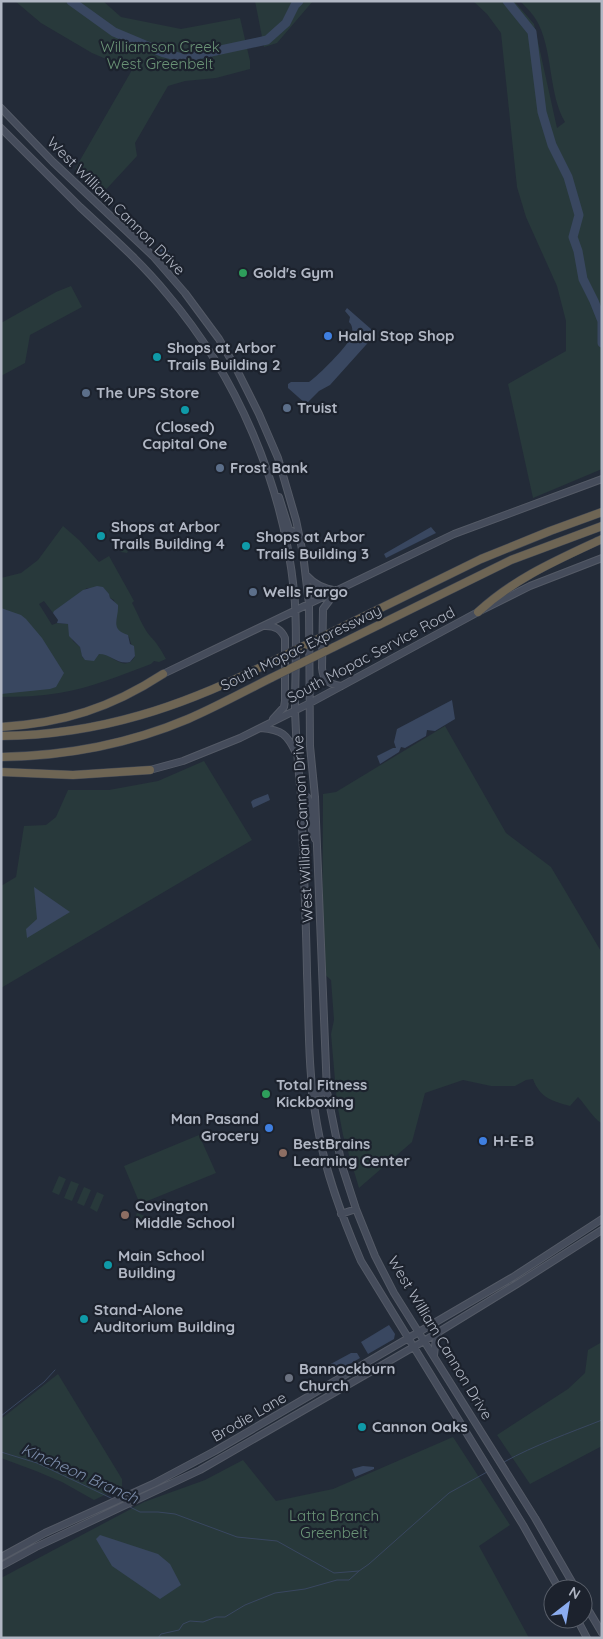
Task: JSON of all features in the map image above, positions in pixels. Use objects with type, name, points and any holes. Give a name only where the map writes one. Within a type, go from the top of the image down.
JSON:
[{"type":"highway","name":"South Mopac Expressway","points":[[1,736],[80,729],[133,718],[175,705],[211,691],[481,559],[602,512]]},
{"type":"highway","name":"South Mopac Expressway","points":[[1,756],[52,754],[109,745],[138,738],[189,719],[511,560],[602,526]]},
{"type":"highway","points":[[478,612],[495,596],[523,577],[602,539]]},
{"type":"highway","points":[[1,728],[49,722],[90,711],[119,700],[163,674]]},
{"type":"highway","points":[[1,772],[74,775],[150,770]]},
{"type":"main road","name":"West William Cannon Drive","points":[[1,108],[35,144],[152,256],[181,288],[219,339],[255,404],[278,458],[298,531],[306,574],[309,604],[310,746],[318,844],[327,1092],[342,1166],[356,1210],[375,1256],[394,1293],[506,1470],[570,1579]]},
{"type":"main road","name":"West William Cannon Drive","points":[[1,128],[123,246],[168,295],[185,317],[214,359],[242,410],[270,483],[279,512],[290,564],[295,610],[295,711],[301,795],[312,1094],[317,1126],[326,1161],[342,1214],[361,1261],[554,1579]]},
{"type":"main road","points":[[27,154],[35,144]]},
{"type":"main road","points":[[242,410],[255,404]]},
{"type":"main road","points":[[163,674],[469,528],[602,479]]},
{"type":"main road","points":[[270,483],[279,499],[289,529],[293,532],[298,531]]},
{"type":"main road","name":"South Mopac Service Road","points":[[150,770],[205,753],[261,728],[530,586],[602,558]]},
{"type":"main road","points":[[306,574],[319,586],[337,591]]},
{"type":"main road","points":[[337,591],[323,609],[322,668],[326,681],[330,684],[341,686]]},
{"type":"main road","points":[[263,626],[277,628],[285,638],[284,707],[271,722]]},
{"type":"main road","points":[[261,728],[277,730],[286,736],[297,755]]},
{"type":"main road","points":[[301,795],[307,796],[309,800],[312,830],[318,844]]},
{"type":"main road","points":[[312,1094],[327,1092]]},
{"type":"main road","points":[[342,1214],[356,1210]]},
{"type":"main road","name":"Brodie Lane","points":[[1,1566],[215,1451],[512,1277],[602,1219]]},
{"type":"main road","name":"Brodie Lane","points":[[1,1557],[45,1533],[106,1510],[200,1470],[424,1341],[602,1230]]},
{"type":"main road","points":[[434,1355],[436,1338],[439,1332]]},
{"type":"main road","points":[[460,1422],[471,1414]]},
{"type":"main road","points":[[593,1618],[602,1633]]},
{"type":"green space","name":"Williamson Creek West Greenbelt","points":[[15,1],[103,1],[121,17],[181,29],[240,18],[250,61],[250,69],[216,78],[185,81],[168,86],[135,143],[137,156],[100,196],[75,169],[132,70],[92,53],[41,23]]},
{"type":"green space","name":"Williamson Creek West Greenbelt","points":[[255,1],[313,1],[277,43],[264,47]]},
{"type":"green space","points":[[473,1],[514,1],[534,24],[557,128],[565,122],[556,100],[547,49],[539,25],[520,1],[602,1],[602,469],[533,498],[508,384],[566,351],[566,321],[557,286],[526,217],[517,187],[501,33],[487,14]]},
{"type":"green space","points":[[71,286],[82,307],[30,335],[25,363],[1,376],[1,323],[56,292]]},
{"type":"green space","points":[[63,526],[99,562],[109,556],[134,601],[132,603],[147,633],[166,659],[159,662],[154,661],[151,664],[117,677],[71,691],[37,696],[1,697],[1,578],[21,573],[38,560]],"holes":[[[87,588],[104,590],[114,600],[116,628],[129,637],[135,656],[132,661],[128,663],[120,662],[103,653],[83,658],[80,647],[73,641],[68,624],[57,623],[52,625],[39,604],[44,601],[53,613]]]},
{"type":"green space","points":[[119,541],[127,545],[127,553],[121,552],[116,544]]},
{"type":"green space","points":[[445,726],[506,833],[551,867],[602,953],[602,1123],[593,1116],[578,1097],[570,1106],[547,1098],[539,1091],[533,1079],[526,1080],[515,1086],[491,1086],[463,1080],[425,1093],[412,1142],[359,1188],[343,1135],[337,1103],[331,1034],[334,1020],[331,980],[322,972],[323,794],[336,792]]},
{"type":"green space","points":[[204,761],[252,840],[1,988],[1,886],[16,877],[24,826],[46,825],[56,817],[68,790],[109,790],[158,781]]},
{"type":"green space","points":[[199,1135],[216,1173],[140,1204],[124,1166]]},
{"type":"green space","points":[[59,1176],[66,1179],[59,1195],[52,1192]]},
{"type":"green space","points":[[71,1181],[79,1184],[72,1201],[64,1198]]},
{"type":"green space","points":[[84,1187],[91,1190],[84,1206],[77,1203]]},
{"type":"green space","points":[[97,1192],[104,1195],[97,1212],[90,1208]]},
{"type":"green space","points":[[137,1213],[155,1220],[150,1230],[133,1223]]},
{"type":"green space","points":[[602,1342],[602,1446],[530,1484],[497,1435],[568,1389],[585,1373],[588,1350]]},
{"type":"green space","points":[[58,1374],[122,1479],[122,1487],[94,1500],[62,1482],[1,1458],[1,1419]]},
{"type":"green space","name":"Latta Branch Greenbelt","points":[[453,1437],[510,1525],[479,1546],[529,1638],[1,1638],[1,1578],[144,1502],[205,1480],[243,1460],[276,1501],[333,1489]]},
{"type":"water","points":[[162,243],[169,251],[167,254],[177,265],[179,263],[182,266],[178,271],[157,248],[157,245]]},
{"type":"water","points":[[347,308],[371,329],[374,336],[330,385],[319,391],[306,404],[288,388],[288,384],[291,382],[309,382],[344,348],[351,337],[352,331],[349,322],[350,317],[345,311]]},
{"type":"water","points":[[431,527],[436,533],[386,558],[384,554]]},
{"type":"water","points":[[97,586],[103,587],[110,598],[118,605],[117,627],[122,633],[128,635],[130,644],[134,646],[135,656],[130,662],[121,662],[103,654],[99,654],[94,661],[85,660],[80,647],[69,636],[68,624],[57,623],[58,620],[53,613],[54,611],[83,590]]},
{"type":"water","points":[[1,608],[21,615],[42,638],[64,673],[56,687],[1,694]]},
{"type":"water","points":[[452,700],[455,719],[435,731],[427,730],[426,736],[405,748],[401,747],[399,752],[380,764],[377,756],[396,748],[394,742],[397,729]]},
{"type":"water","points":[[268,794],[270,800],[253,808],[251,802],[253,800]]},
{"type":"water","points":[[34,887],[70,912],[27,938],[26,929],[37,919]]},
{"type":"water","points":[[389,1325],[395,1334],[394,1339],[368,1354],[361,1342]]},
{"type":"water","points":[[351,1353],[357,1353],[360,1358],[335,1373],[331,1372],[327,1366]]},
{"type":"water","points":[[363,1466],[374,1467],[374,1469],[355,1477],[352,1469]]},
{"type":"water","points":[[100,1535],[158,1554],[170,1564],[181,1585],[160,1599],[112,1566],[96,1539]]},
{"type":"waterway","points":[[71,1],[114,32],[164,53],[183,58],[267,40],[286,23],[299,1]]},
{"type":"waterway","points":[[507,1],[532,32],[542,112],[552,145],[568,177],[579,215],[573,237],[578,251],[583,279],[602,321],[602,343]]},
{"type":"waterway","points":[[1,1416],[44,1382],[55,1370]]},
{"type":"waterway","name":"Kincheon Branch","points":[[504,1462],[602,1420]]},
{"type":"waterway","name":"Kincheon Branch","points":[[1,1452],[37,1463],[113,1499]]},
{"type":"waterway","name":"Kincheon Branch","points":[[128,1506],[140,1512],[175,1514],[237,1537],[277,1541],[334,1573],[359,1571],[449,1493],[487,1472]]},
{"type":"waterway","points":[[158,1638],[161,1634],[179,1630],[183,1624],[190,1621],[203,1622],[216,1617],[225,1617],[245,1605],[275,1593],[305,1589],[337,1580],[349,1580],[359,1571]]},
{"type":"waterway","points":[[143,1638],[150,1638]]},
{"type":"place","name":"Gold's Gym","points":[[243,273]]},
{"type":"place","name":"Halal Stop Shop","points":[[328,336]]},
{"type":"place","name":"Shops at Arbor Trails Building 2","points":[[157,357]]},
{"type":"place","name":"The UPS Store","points":[[86,393]]},
{"type":"place","name":"Truist","points":[[287,408]]},
{"type":"place","name":"(Closed) Capital One","points":[[185,410]]},
{"type":"place","name":"Frost Bank","points":[[220,468]]},
{"type":"place","name":"Shops at Arbor Trails Building 4","points":[[101,536]]},
{"type":"place","name":"Shops at Arbor Trails Building 3","points":[[246,546]]},
{"type":"place","name":"Wells Fargo","points":[[253,592]]},
{"type":"place","name":"Total Fitness Kickboxing","points":[[266,1094]]},
{"type":"place","name":"Man Pasand Grocery","points":[[269,1128]]},
{"type":"place","name":"H-E-B","points":[[483,1141]]},
{"type":"place","name":"BestBrains Learning Center","points":[[283,1153]]},
{"type":"place","name":"Covington Middle School","points":[[125,1215]]},
{"type":"place","name":"Main School Building","points":[[108,1265]]},
{"type":"place","name":"Stand-Alone Auditorium Building","points":[[84,1319]]},
{"type":"place","name":"Bannockburn Church","points":[[289,1378]]},
{"type":"place","name":"Cannon Oaks","points":[[362,1427]]}]
